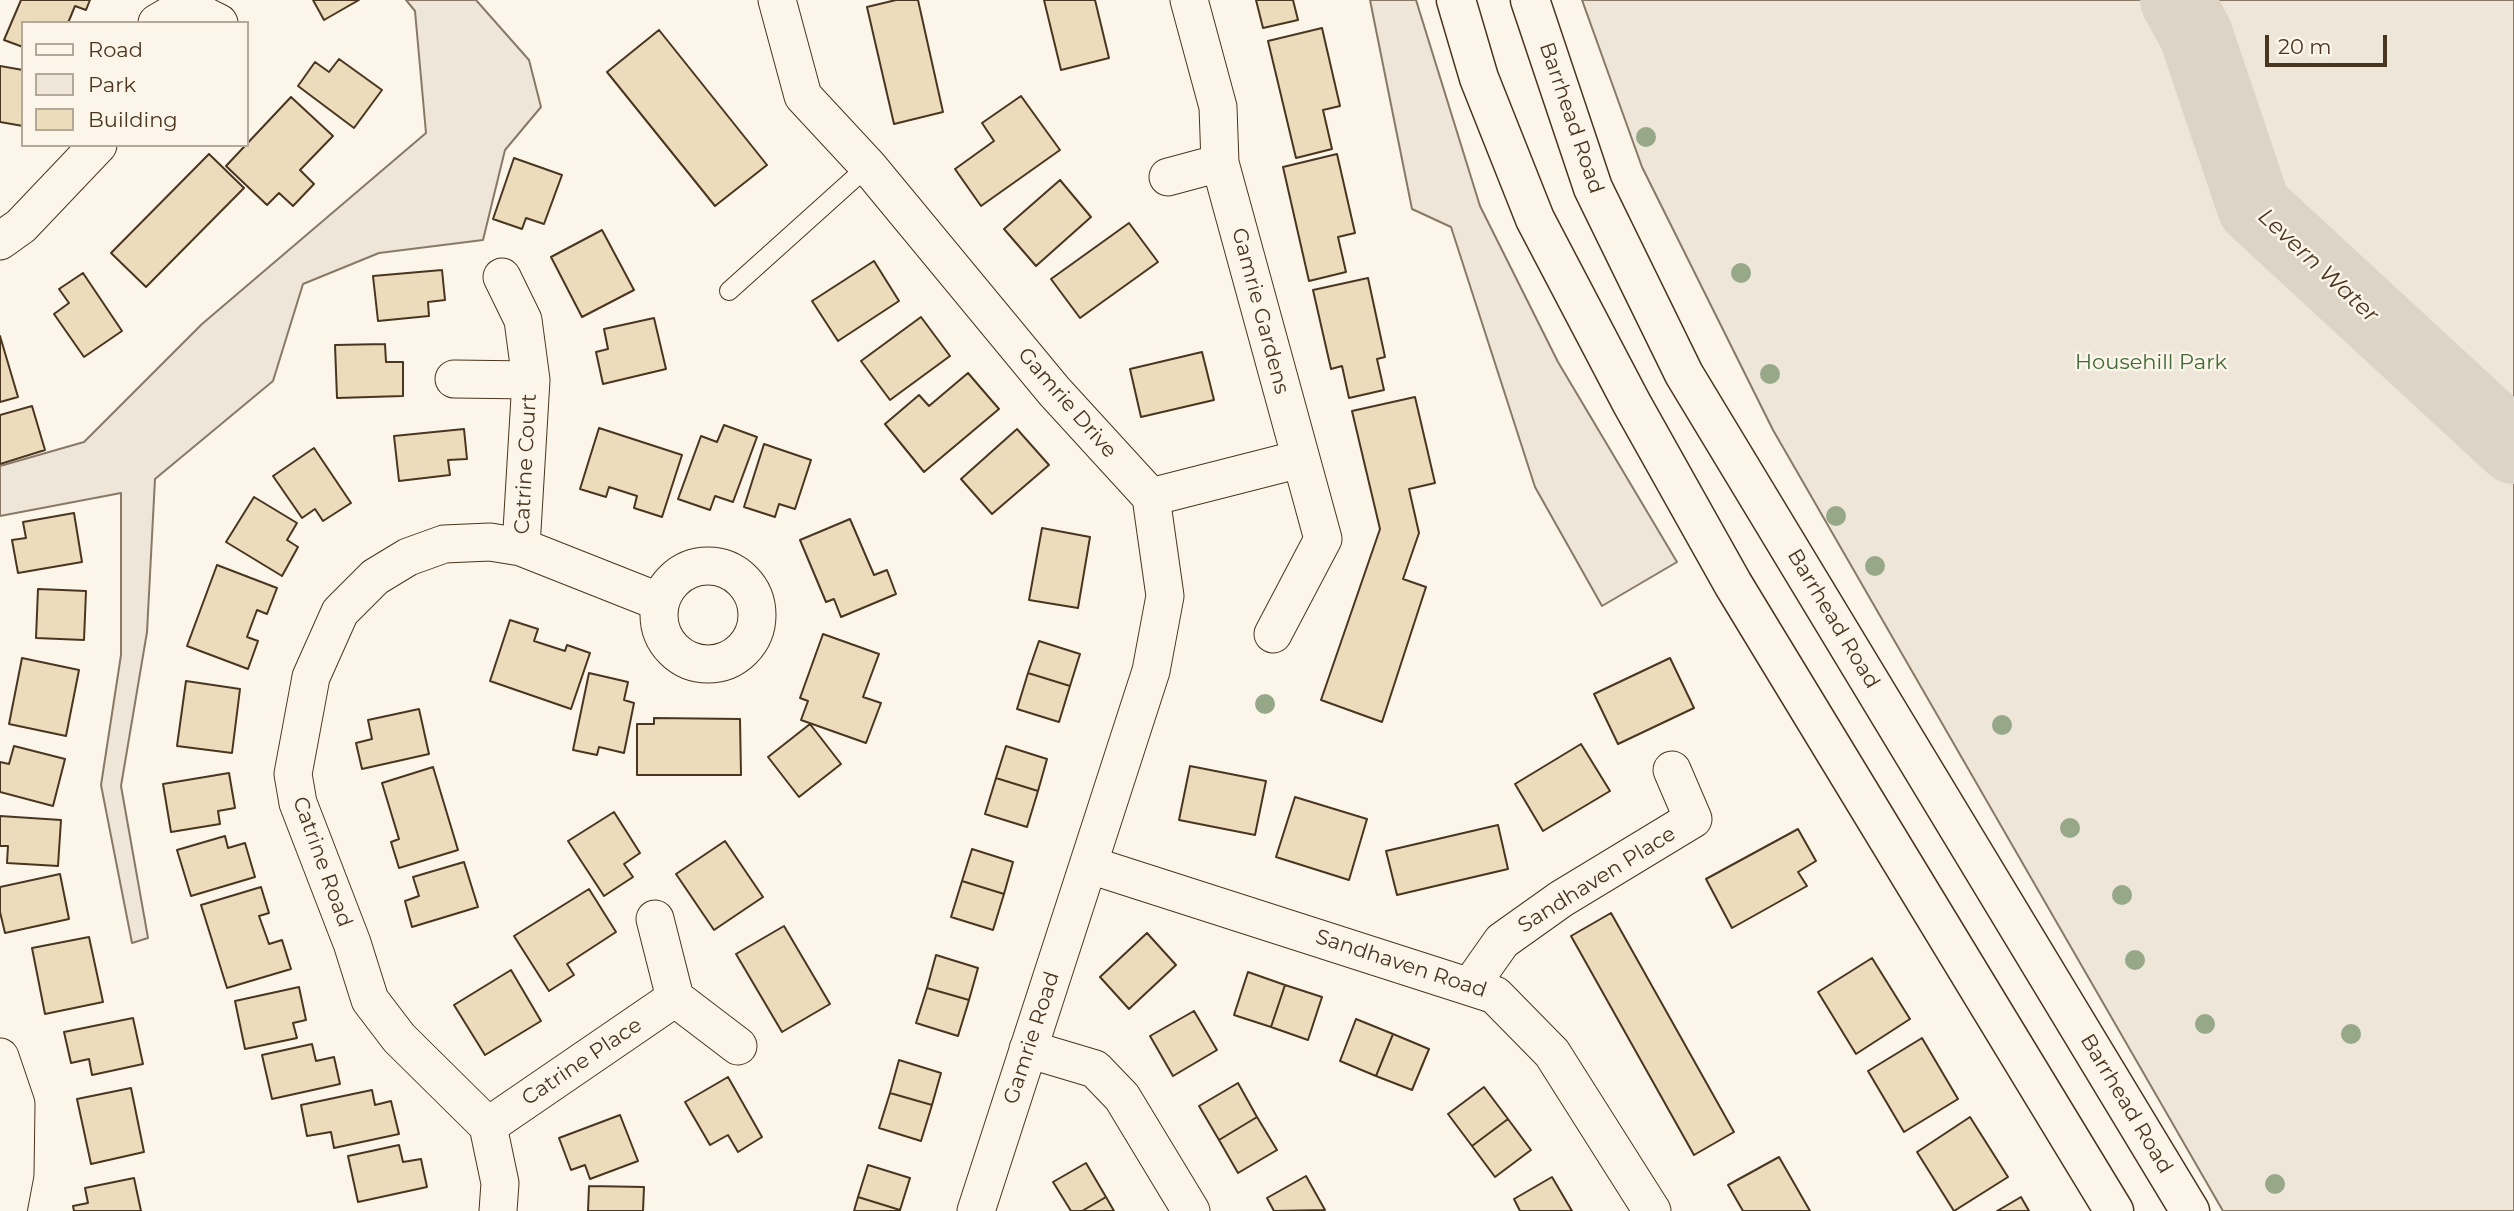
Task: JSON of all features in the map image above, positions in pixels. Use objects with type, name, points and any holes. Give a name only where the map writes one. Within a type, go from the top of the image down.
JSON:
[{"type":"main road","points":[[1456,0],[1479,78],[1535,219],[1631,402],[1733,584],[2114,1211]]},
{"type":"main road","name":"Barrhead Road","points":[[1530,0],[1593,188],[1684,374],[2190,1211]]},
{"type":"street","name":"Gamrie Drive","points":[[777,0],[803,96],[868,166],[1054,391],[1151,497]]},
{"type":"street","name":"Gamrie Gardens","points":[[1189,0],[1218,107],[1220,163],[1323,539],[1273,634]]},
{"type":"street","points":[[160,21],[174,13],[197,12],[215,21]]},
{"type":"street","points":[[0,241],[21,226],[96,147]]},
{"type":"street","points":[[1168,177],[1220,163]]},
{"type":"street","name":"Catrine Court","points":[[502,277],[523,320],[531,380],[521,547]]},
{"type":"street","name":"Catrine Court","points":[[454,379],[531,380]]},
{"type":"street","points":[[1090,865],[1151,671],[1165,596],[1151,497],[1300,459]]},
{"type":"street","name":"Catrine Road","points":[[488,1126],[398,1038],[370,1000],[298,803],[293,774],[311,677],[340,612],[375,577],[408,556],[444,544],[490,542],[521,547],[660,602]]},
{"type":"street","name":"Sandhaven Place","points":[[1471,985],[1502,941],[1561,899],[1693,819],[1672,770]]},
{"type":"street","name":"Sandhaven Road","points":[[1090,865],[1471,985],[1495,995],[1552,1053],[1652,1211]]},
{"type":"street","name":"Gamrie Road","points":[[976,1211],[1090,865]]},
{"type":"street","points":[[654,919],[676,998],[738,1046]]},
{"type":"street","name":"Catrine Place","points":[[488,1126],[676,998]]},
{"type":"street","points":[[1028,1049],[1095,1069],[1122,1097],[1191,1211]]},
{"type":"street","points":[[0,1057],[16,1104],[15,1174],[8,1211]]},
{"type":"street","points":[[488,1126],[500,1184],[498,1211]]},
{"type":"lane","points":[[729,291],[868,166]]},
{"type":"green space","points":[[406,0],[476,0],[529,60],[541,107],[505,150],[483,240],[379,253],[303,284],[273,381],[155,479],[147,632],[121,786],[148,938],[132,943],[101,785],[121,655],[121,493],[0,516],[0,466],[84,442],[202,324],[426,133],[415,11]]},
{"type":"green space","points":[[1370,0],[1416,0],[1480,206],[1558,362],[1677,562],[1602,606],[1535,487],[1451,227],[1412,209]]},
{"type":"green space","name":"Househill Park","points":[[1582,0],[2514,0],[2514,1211],[2223,1211],[1773,430],[1642,167]]},
{"type":"building","points":[[21,0],[90,0],[86,10],[75,6],[69,21],[21,21],[21,46],[4,40]]},
{"type":"building","points":[[313,0],[359,0],[324,20]]},
{"type":"building","points":[[896,0],[918,0],[943,112],[894,124],[867,7]]},
{"type":"building","points":[[1044,0],[1095,0],[1109,58],[1061,70]]},
{"type":"building","points":[[1256,0],[1293,0],[1298,20],[1263,28]]},
{"type":"building","points":[[1322,28],[1340,106],[1323,110],[1332,149],[1296,158],[1268,41]]},
{"type":"building","points":[[659,30],[767,165],[715,206],[607,72]]},
{"type":"building","points":[[339,59],[382,90],[354,128],[298,86],[315,62],[329,72]]},
{"type":"building","points":[[0,66],[21,70],[21,126],[0,122]]},
{"type":"building","points":[[1021,96],[1060,150],[981,206],[955,169],[994,141],[982,123]]},
{"type":"building","points":[[291,97],[333,136],[300,170],[314,184],[293,206],[279,193],[267,205],[226,166],[244,147],[248,147],[248,143]]},
{"type":"building","points":[[209,154],[244,188],[146,287],[111,253]]},
{"type":"building","points":[[1337,154],[1355,233],[1338,237],[1346,272],[1309,281],[1283,167]]},
{"type":"building","points":[[514,158],[562,175],[544,224],[526,218],[522,229],[493,219]]},
{"type":"building","points":[[1060,180],[1091,217],[1036,266],[1004,229]]},
{"type":"building","points":[[1129,223],[1158,262],[1080,318],[1051,279]]},
{"type":"building","points":[[602,230],[634,290],[582,317],[551,257]]},
{"type":"building","points":[[874,261],[899,301],[838,341],[812,301]]},
{"type":"building","points":[[442,270],[445,300],[428,302],[429,316],[378,321],[373,276]]},
{"type":"building","points":[[83,273],[122,331],[84,357],[54,314],[69,303],[59,289]]},
{"type":"building","points":[[1368,278],[1385,357],[1377,359],[1384,390],[1349,398],[1342,366],[1331,369],[1313,290]]},
{"type":"building","points":[[921,317],[950,356],[890,400],[861,361]]},
{"type":"building","points":[[654,318],[666,369],[603,384],[596,352],[608,349],[604,329]]},
{"type":"building","points":[[0,336],[18,397],[0,402]]},
{"type":"building","points":[[385,344],[386,362],[403,362],[403,396],[337,398],[335,345]]},
{"type":"building","points":[[1202,352],[1214,400],[1141,417],[1130,369]]},
{"type":"building","points":[[968,373],[999,409],[924,472],[885,424],[919,395],[929,406]]},
{"type":"building","points":[[1415,397],[1435,483],[1409,489],[1419,533],[1403,579],[1426,587],[1382,722],[1321,700],[1380,529],[1352,411]]},
{"type":"building","points":[[32,406],[45,450],[0,464],[0,415]]},
{"type":"building","points":[[724,425],[757,437],[733,502],[715,496],[710,510],[678,499],[701,436],[717,442]]},
{"type":"building","points":[[599,428],[682,455],[662,517],[634,508],[637,496],[609,487],[606,497],[580,489]]},
{"type":"building","points":[[464,429],[467,459],[448,460],[450,475],[399,481],[394,436]]},
{"type":"building","points":[[1017,429],[1049,465],[992,514],[961,479]]},
{"type":"building","points":[[764,444],[811,460],[795,509],[779,504],[775,517],[744,507]]},
{"type":"building","points":[[314,448],[351,503],[323,521],[315,509],[302,518],[273,476]]},
{"type":"building","points":[[254,497],[297,523],[287,540],[298,547],[282,576],[226,542]]},
{"type":"building","points":[[74,513],[82,562],[18,573],[12,540],[26,538],[23,522]]},
{"type":"building","points":[[850,519],[874,575],[887,570],[896,594],[841,617],[834,599],[826,602],[800,540]]},
{"type":"building","points":[[1042,528],[1090,537],[1078,608],[1029,600]]},
{"type":"building","points":[[217,565],[277,588],[267,614],[257,610],[247,637],[258,641],[248,669],[187,646]]},
{"type":"building","points":[[38,589],[86,591],[84,640],[36,638]]},
{"type":"building","points":[[510,620],[538,629],[534,641],[565,651],[567,645],[590,653],[571,709],[490,681]]},
{"type":"building","points":[[823,634],[879,654],[863,697],[881,703],[866,743],[801,720],[808,701],[800,698]]},
{"type":"building","points":[[1039,641],[1080,654],[1070,686],[1028,673]]},
{"type":"building","points":[[22,658],[79,670],[66,736],[9,724]]},
{"type":"building","points":[[1670,658],[1694,708],[1618,744],[1594,694]]},
{"type":"building","points":[[589,673],[628,682],[624,700],[634,703],[624,753],[599,747],[597,755],[573,750]]},
{"type":"building","points":[[1028,673],[1070,686],[1059,722],[1017,709]]},
{"type":"building","points":[[186,681],[240,689],[232,753],[177,746]]},
{"type":"building","points":[[419,709],[429,754],[362,769],[356,743],[372,739],[368,720]]},
{"type":"building","points":[[654,718],[740,719],[741,775],[637,775],[637,724],[654,724]]},
{"type":"building","points":[[810,724],[841,764],[799,797],[768,757]]},
{"type":"building","points":[[1581,744],[1610,791],[1543,831],[1515,784]]},
{"type":"building","points":[[14,746],[65,759],[53,806],[0,792],[0,762],[9,764]]},
{"type":"building","points":[[1006,746],[1047,759],[1038,791],[996,778]]},
{"type":"building","points":[[1190,766],[1266,781],[1255,835],[1179,820]]},
{"type":"building","points":[[433,767],[458,850],[399,868],[391,842],[399,839],[382,783]]},
{"type":"building","points":[[229,773],[235,808],[218,811],[220,824],[171,832],[163,784]]},
{"type":"building","points":[[996,778],[1038,791],[1027,827],[985,814]]},
{"type":"building","points":[[1295,797],[1367,819],[1349,880],[1276,857]]},
{"type":"building","points":[[614,812],[640,853],[624,864],[633,877],[604,896],[568,841]]},
{"type":"building","points":[[0,816],[61,820],[58,866],[7,863],[8,846],[0,846]]},
{"type":"building","points":[[1498,825],[1508,869],[1397,895],[1386,851]]},
{"type":"building","points":[[1798,829],[1816,861],[1798,872],[1807,886],[1732,928],[1706,879]]},
{"type":"building","points":[[225,836],[228,848],[245,843],[255,877],[191,896],[177,850]]},
{"type":"building","points":[[725,841],[763,897],[714,930],[676,874]]},
{"type":"building","points":[[972,849],[1013,862],[1004,894],[962,881]]},
{"type":"building","points":[[464,862],[478,907],[412,927],[405,901],[419,896],[413,877]]},
{"type":"building","points":[[60,874],[69,919],[5,933],[0,912],[0,887]]},
{"type":"building","points":[[962,881],[1004,894],[993,930],[951,917]]},
{"type":"building","points":[[261,887],[269,913],[259,916],[269,944],[282,940],[291,969],[227,988],[201,905]]},
{"type":"building","points":[[589,889],[616,932],[567,964],[574,975],[549,991],[514,936]]},
{"type":"building","points":[[1611,913],[1734,1132],[1694,1155],[1571,936]]},
{"type":"building","points":[[784,926],[830,1004],[782,1032],[736,954]]},
{"type":"building","points":[[1147,933],[1176,965],[1129,1009],[1100,977]]},
{"type":"building","points":[[89,937],[103,1002],[45,1014],[32,948]]},
{"type":"building","points":[[936,955],[978,968],[969,1000],[927,988]]},
{"type":"building","points":[[1872,958],[1910,1019],[1856,1054],[1818,992]]},
{"type":"building","points":[[511,970],[541,1021],[485,1055],[454,1005]]},
{"type":"building","points":[[1248,972],[1285,985],[1271,1027],[1234,1015]]},
{"type":"building","points":[[1285,985],[1322,997],[1308,1040],[1271,1027]]},
{"type":"building","points":[[299,987],[306,1020],[293,1023],[297,1038],[245,1049],[235,1001]]},
{"type":"building","points":[[927,988],[969,1000],[958,1036],[916,1023]]},
{"type":"building","points":[[1194,1011],[1217,1050],[1173,1076],[1150,1036]]},
{"type":"building","points":[[133,1018],[143,1064],[92,1075],[89,1059],[71,1063],[64,1032]]},
{"type":"building","points":[[1356,1019],[1393,1034],[1376,1076],[1340,1061]]},
{"type":"building","points":[[1393,1034],[1429,1049],[1412,1090],[1376,1076]]},
{"type":"building","points":[[1922,1038],[1958,1099],[1904,1132],[1868,1071]]},
{"type":"building","points":[[312,1044],[316,1061],[334,1057],[340,1084],[272,1099],[262,1055]]},
{"type":"building","points":[[899,1060],[941,1073],[932,1105],[890,1093]]},
{"type":"building","points":[[728,1077],[762,1137],[738,1152],[728,1135],[710,1145],[685,1102]]},
{"type":"building","points":[[1238,1083],[1257,1117],[1219,1140],[1199,1106]]},
{"type":"building","points":[[1484,1087],[1508,1119],[1472,1146],[1448,1114]]},
{"type":"building","points":[[131,1088],[144,1152],[91,1164],[77,1099]]},
{"type":"building","points":[[372,1090],[375,1105],[391,1101],[399,1134],[334,1148],[331,1132],[307,1136],[301,1105]]},
{"type":"building","points":[[890,1093],[932,1105],[921,1141],[879,1128]]},
{"type":"building","points":[[620,1115],[638,1161],[590,1179],[585,1165],[571,1170],[559,1138]]},
{"type":"building","points":[[1257,1117],[1277,1150],[1238,1173],[1219,1140]]},
{"type":"building","points":[[1970,1117],[2008,1177],[1954,1211],[1917,1152]]},
{"type":"building","points":[[1508,1119],[1531,1150],[1495,1177],[1472,1146]]},
{"type":"building","points":[[399,1145],[403,1162],[421,1159],[427,1187],[358,1202],[348,1156]]},
{"type":"building","points":[[1779,1157],[1810,1211],[1743,1211],[1728,1185]]},
{"type":"building","points":[[1086,1163],[1106,1197],[1082,1211],[1071,1211],[1053,1182]]},
{"type":"building","points":[[868,1165],[910,1178],[900,1210],[858,1197]]},
{"type":"building","points":[[1306,1176],[1325,1210],[1274,1211],[1267,1198]]},
{"type":"building","points":[[1552,1177],[1572,1211],[1520,1211],[1514,1199]]},
{"type":"building","points":[[134,1178],[141,1211],[74,1211],[73,1206],[88,1203],[85,1188]]},
{"type":"building","points":[[589,1186],[644,1187],[643,1211],[588,1211]]},
{"type":"building","points":[[858,1197],[900,1210],[900,1211],[854,1211]]},
{"type":"building","points":[[1106,1197],[1114,1211],[1082,1211]]},
{"type":"building","points":[[2021,1197],[2029,1211],[1997,1211]]},
{"type":"waterway","name":"Levern Water","points":[[2177,0],[2196,35],[2254,207],[2514,447]]}]
